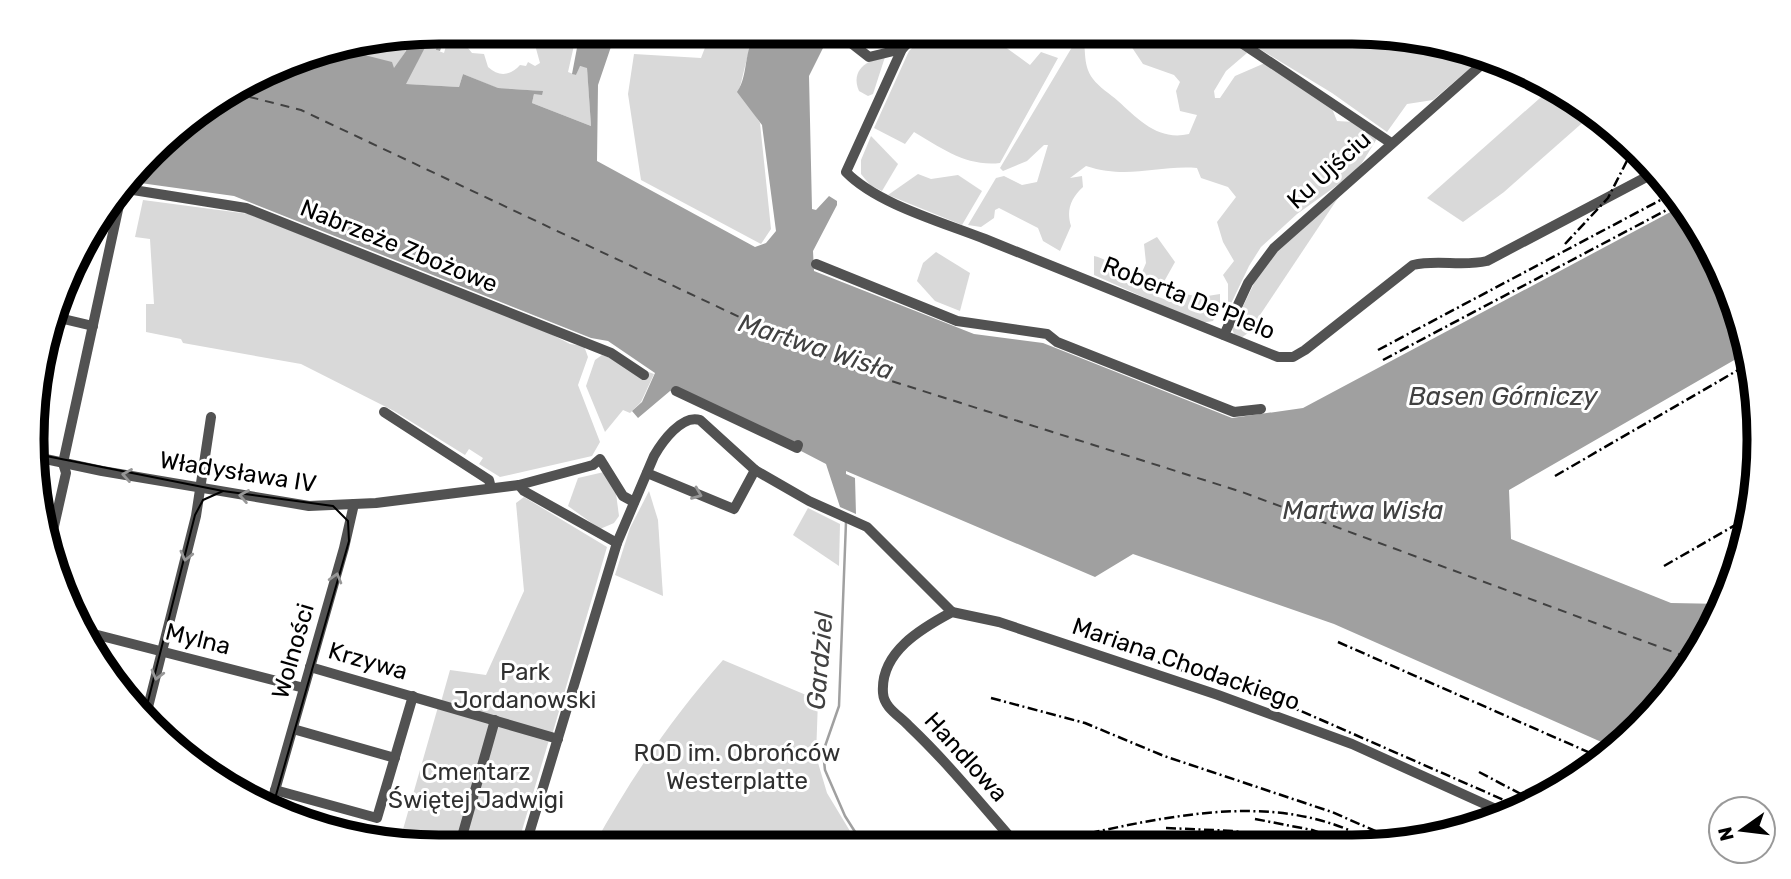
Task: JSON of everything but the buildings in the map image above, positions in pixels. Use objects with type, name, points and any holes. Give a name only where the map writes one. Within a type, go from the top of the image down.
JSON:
[{"type":"street","points":[[852,44],[869,57],[902,49],[907,44]]},
{"type":"street","points":[[1243,44],[1391,143]]},
{"type":"street","name":"Roberta De'Plelo","points":[[902,49],[846,172],[874,193],[1278,357],[1294,356],[1413,265],[1427,261],[1466,266],[1487,261],[1647,177]]},
{"type":"street","name":"Ku Ujściu","points":[[1224,335],[1258,265],[1274,248],[1480,66]]},
{"type":"street","name":"Nabrzeże Zbożowe","points":[[133,190],[246,208],[611,353],[644,375]]},
{"type":"street","points":[[54,528],[66,473],[63,463],[118,209]]},
{"type":"street","points":[[816,264],[957,321],[1047,334],[1056,342],[1234,412],[1261,409]]},
{"type":"street","points":[[63,319],[93,326]]},
{"type":"street","points":[[676,391],[797,449],[798,445]]},
{"type":"street","points":[[384,412],[489,480],[491,488]]},
{"type":"street","points":[[148,707],[196,516],[211,417]]},
{"type":"street","points":[[529,835],[617,543],[660,445],[686,420],[700,420],[755,470],[876,535],[952,612]]},
{"type":"street","name":"Władysława IV","points":[[45,459],[295,505],[354,504],[519,485],[593,465],[600,459],[623,496],[634,502]]},
{"type":"street","points":[[647,473],[734,509],[755,470]]},
{"type":"street","points":[[519,485],[524,491],[617,543]]},
{"type":"street","name":"Wolności","points":[[273,798],[354,504]]},
{"type":"street","name":"Handlowa","points":[[952,612],[901,645],[884,685],[884,697],[890,708],[939,756],[1008,835]]},
{"type":"street","name":"Mariana Chodackiego","points":[[952,612],[999,622],[1352,744],[1493,809]]},
{"type":"street","name":"Mylna","points":[[96,635],[304,688]]},
{"type":"street","name":"Krzywa","points":[[310,667],[558,739]]},
{"type":"street","name":"Krzywa","points":[[275,790],[377,818],[413,696]]},
{"type":"street","points":[[462,835],[495,720]]},
{"type":"street","points":[[293,729],[395,758]]},
{"type":"green space","points":[[437,44],[436,50],[444,53],[447,44],[474,44],[468,48],[472,53],[484,54],[488,67],[504,74],[520,65],[526,66],[528,62],[535,66],[540,63],[535,44],[574,44],[568,72],[576,75],[579,66],[587,67],[591,126],[532,103],[534,94],[542,91],[497,88],[463,74],[459,87],[405,84],[427,45]]},
{"type":"green space","points":[[683,44],[752,44],[739,90],[760,123],[771,229],[761,244],[641,180],[628,94],[634,54],[701,58],[706,45],[696,47]]},
{"type":"green space","points":[[916,44],[1001,44],[1030,65],[1041,52],[1058,58],[1000,163],[988,163],[965,159],[914,132],[905,144],[874,128],[909,51]]},
{"type":"green space","points":[[1074,44],[1084,44],[1089,73],[1101,88],[1158,132],[1189,134],[1197,115],[1180,111],[1176,91],[1180,82],[1174,75],[1143,64],[1131,46],[1112,44],[1235,44],[1247,53],[1226,71],[1214,91],[1215,98],[1220,98],[1235,76],[1265,63],[1331,106],[1337,121],[1354,122],[1378,137],[1357,171],[1297,214],[1261,247],[1228,310],[1228,284],[1223,275],[1234,261],[1223,242],[1217,222],[1236,197],[1228,187],[1201,178],[1197,168],[1116,172],[1086,166],[1070,178],[1082,176],[1083,187],[1075,195],[1071,205],[1071,226],[1060,251],[1043,241],[1038,228],[999,208],[995,210],[994,218],[981,227],[968,225],[996,178],[1004,176],[1022,185],[1037,182],[1048,145],[1044,145],[1027,161],[1003,171],[1000,168]]},
{"type":"green space","points":[[1252,44],[1403,47],[1475,64],[1433,100],[1407,104],[1387,132],[1332,93]]},
{"type":"green space","points":[[407,46],[394,69],[354,53]]},
{"type":"green space","points":[[885,57],[873,94],[868,96],[859,91],[857,77],[862,67]]},
{"type":"green space","points":[[1544,94],[1585,121],[1504,192],[1463,222],[1427,198]]},
{"type":"green space","points":[[871,136],[898,164],[882,191],[870,185],[861,174],[861,160]]},
{"type":"green space","points":[[918,174],[931,179],[958,175],[982,191],[962,225],[888,195]]},
{"type":"green space","points":[[1346,186],[1248,333],[1241,338],[1235,336],[1232,329],[1262,267],[1274,252]]},
{"type":"green space","points":[[143,200],[249,214],[547,332],[570,344],[584,346],[588,357],[578,385],[600,442],[592,456],[500,477],[479,464],[483,458],[469,449],[465,455],[394,411],[301,364],[183,343],[181,339],[146,332],[146,304],[154,304],[150,239],[135,237]]},
{"type":"green space","points":[[1157,237],[1175,262],[1156,296],[1174,303],[1185,294],[1201,297],[1220,294],[1220,306],[1213,321],[1201,323],[1094,275],[1094,256],[1140,277],[1146,263],[1144,244]]},
{"type":"green space","points":[[936,252],[970,273],[960,311],[935,301],[917,281],[923,263]]},
{"type":"green space","points":[[602,355],[654,374],[641,402],[630,413],[623,410],[605,432],[586,386],[595,360]]},
{"type":"green space","points":[[604,472],[615,486],[619,516],[614,523],[600,529],[568,506],[578,478]]},
{"type":"green space","points":[[649,491],[658,520],[663,596],[615,575],[630,528]]},
{"type":"green space","name":"Park Jordanowski","points":[[524,497],[607,547],[552,735],[441,702],[450,670],[486,675],[524,591],[516,503]]},
{"type":"green space","points":[[808,508],[840,524],[839,566],[793,535]]},
{"type":"green space","name":"ROD im. Obrońców Westerplatte","points":[[723,660],[818,700],[816,756],[827,793],[852,835],[600,835],[622,797],[686,704]]},
{"type":"green space","name":"Cmentarz Świętej Jadwigi","points":[[438,707],[549,740],[521,835],[402,833]]},
{"type":"water","name":"Martwa Wisła","points":[[437,44],[442,44],[440,51],[436,50]]},
{"type":"water","name":"Martwa Wisła","points":[[578,44],[612,44],[598,85],[597,161],[755,247],[766,243],[776,231],[762,125],[737,92],[744,77],[750,44],[825,44],[809,76],[812,209],[816,210],[829,196],[837,201],[837,205],[813,251],[814,271],[974,334],[1043,343],[1232,418],[1303,408],[1674,210],[1694,242],[1717,288],[1739,357],[1509,490],[1511,539],[1671,603],[1711,604],[1681,659],[1665,680],[1631,719],[1604,743],[1334,624],[1133,554],[1095,577],[846,471],[846,474],[855,478],[856,514],[840,507],[826,464],[801,451],[802,448],[798,445],[670,391],[638,418],[632,411],[642,402],[655,373],[608,341],[591,338],[234,196],[139,183],[179,142],[199,126],[220,110],[264,85],[312,65],[355,53],[392,62],[394,68],[407,46],[427,45],[406,84],[459,87],[463,74],[498,88],[543,91],[542,95],[534,94],[532,103],[591,126],[587,68],[580,66],[576,75],[572,74]]},
{"type":"waterway","name":"Gardziel","points":[[846,522],[839,706],[823,752],[825,770],[845,816],[857,835]]},
{"type":"ferry route","points":[[244,96],[301,110],[841,365],[1242,492],[1683,656]]},
{"type":"tram line","points":[[45,456],[223,491],[333,506],[348,521],[349,541],[275,799]]},
{"type":"tram line","points":[[147,705],[195,515],[203,500],[223,491]]},
{"type":"railway","points":[[1565,244],[1608,198],[1629,158]]},
{"type":"railway","points":[[1378,350],[1664,198]]},
{"type":"railway","points":[[1383,360],[1671,207]]},
{"type":"railway","points":[[1555,476],[1741,368]]},
{"type":"railway","points":[[1664,566],[1739,523]]},
{"type":"railway","points":[[1338,642],[1591,753]]},
{"type":"railway","points":[[1140,656],[1301,711],[1509,802]]},
{"type":"railway","points":[[991,698],[1085,723],[1164,756],[1332,812],[1381,834]]},
{"type":"railway","points":[[1479,772],[1524,796]]},
{"type":"railway","points":[[1082,835],[1153,820],[1234,811],[1274,812],[1313,818],[1351,831]]},
{"type":"railway","points":[[1255,819],[1326,835]]},
{"type":"railway","points":[[1166,828],[1234,831],[1255,835]]},
{"type":"water label","name":"Basen Górniczy","points":[[1503,396]]}]
